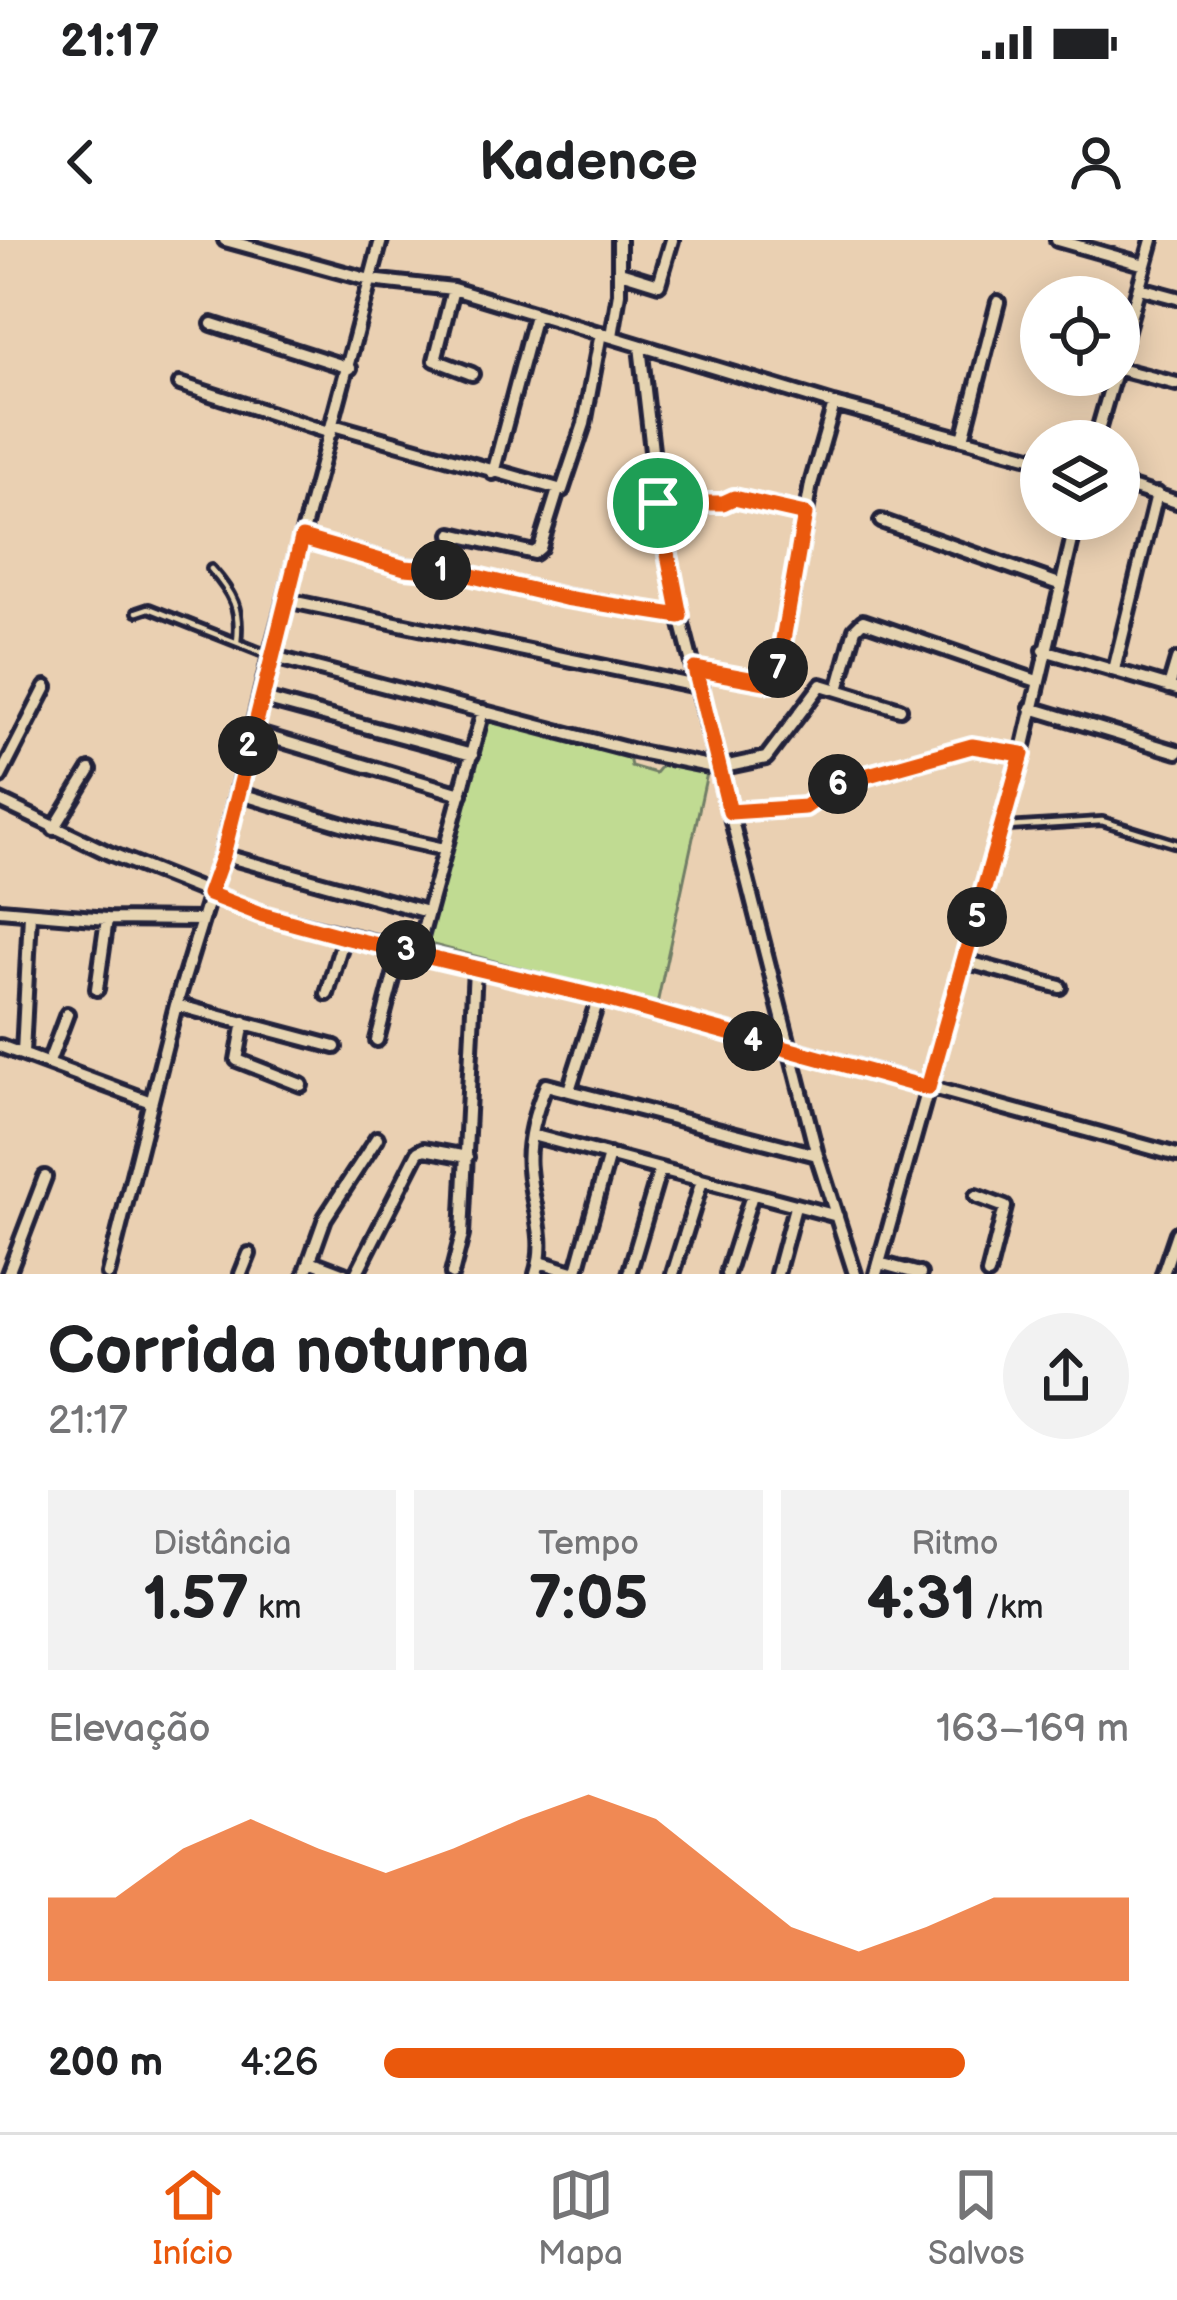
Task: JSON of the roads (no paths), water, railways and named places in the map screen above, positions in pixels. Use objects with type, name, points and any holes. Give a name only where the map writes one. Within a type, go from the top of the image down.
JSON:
[{"type":"street","points":[[225,240],[370,280],[453,289],[834,404],[1020,454]]},
{"type":"street","points":[[107,1274],[176,1005],[223,855],[270,656],[382,240]]},
{"type":"street","points":[[180,384],[493,473],[566,488],[607,335],[620,272],[619,240]]},
{"type":"street","points":[[620,272],[657,285],[672,240]]},
{"type":"street","points":[[1057,240],[1094,245],[1145,265]]},
{"type":"street","points":[[1152,240],[1140,288],[1177,298]]},
{"type":"street","points":[[453,289],[435,360],[472,374]]},
{"type":"street","points":[[963,439],[998,302]]},
{"type":"street","points":[[493,473],[536,315]]},
{"type":"street","points":[[212,324],[350,368]]},
{"type":"street","points":[[640,346],[658,503],[680,616],[817,1156],[855,1274]]},
{"type":"street","points":[[1140,377],[1177,384]]},
{"type":"street","points":[[695,669],[771,683],[776,680],[805,514],[834,404]]},
{"type":"street","points":[[1140,489],[1177,502]]},
{"type":"street","points":[[452,534],[534,553],[540,548],[558,490]]},
{"type":"street","points":[[1114,670],[1156,494]]},
{"type":"street","points":[[658,503],[723,503],[734,498],[805,514]]},
{"type":"street","points":[[881,521],[1059,584]]},
{"type":"street","points":[[302,538],[405,568],[456,572],[565,598],[680,616]]},
{"type":"street","points":[[920,1274],[878,1269],[1022,754],[1071,540]]},
{"type":"street","points":[[286,600],[701,687]]},
{"type":"street","points":[[838,690],[855,629],[863,621],[1037,682]]},
{"type":"street","points":[[1044,650],[1173,688],[1177,660]]},
{"type":"street","points":[[270,656],[634,752],[719,768],[764,760],[821,685],[899,709]]},
{"type":"street","points":[[0,777],[46,687]]},
{"type":"street","points":[[260,698],[472,755]]},
{"type":"street","points":[[1031,708],[1177,752]]},
{"type":"street","points":[[417,952],[483,711]]},
{"type":"street","points":[[252,732],[460,794]]},
{"type":"street","points":[[730,812],[805,807],[840,783],[972,746],[1022,754]]},
{"type":"street","points":[[55,829],[90,770]]},
{"type":"street","points":[[237,793],[444,849]]},
{"type":"street","points":[[0,801],[55,829],[263,915],[598,997],[1177,1155]]},
{"type":"street","points":[[223,855],[427,912]]},
{"type":"street","points":[[0,910],[107,919],[202,920]]},
{"type":"street","points":[[22,1053],[31,914]]},
{"type":"street","points":[[97,989],[107,919]]},
{"type":"street","points":[[327,994],[344,937]]},
{"type":"street","points":[[377,1040],[400,950]]},
{"type":"street","points":[[965,961],[1060,987]]},
{"type":"street","points":[[452,1274],[462,1235],[475,968]]},
{"type":"street","points":[[569,1090],[598,997]]},
{"type":"street","points":[[176,1005],[335,1047]]},
{"type":"street","points":[[49,1062],[67,1014]]},
{"type":"street","points":[[244,1022],[237,1060],[301,1085]]},
{"type":"street","points":[[0,1046],[151,1102]]},
{"type":"street","points":[[609,1155],[577,1274],[538,1268],[541,1235],[528,1163],[544,1087],[550,1084],[817,1156]]},
{"type":"street","points":[[532,1135],[837,1216]]},
{"type":"street","points":[[304,1274],[325,1217],[377,1138]]},
{"type":"street","points":[[356,1274],[418,1152],[467,1157]]},
{"type":"street","points":[[629,1274],[660,1168]]},
{"type":"street","points":[[8,1274],[45,1177]]},
{"type":"street","points":[[673,1274],[702,1180]]},
{"type":"street","points":[[727,1274],[752,1195]]},
{"type":"street","points":[[976,1196],[1005,1207],[988,1274]]},
{"type":"street","points":[[777,1274],[795,1208]]},
{"type":"street","points":[[1163,1274],[1177,1233]]},
{"type":"street","points":[[241,1274],[249,1254]]},
{"type":"street","points":[[310,1261],[344,1274]]},
{"type":"lane","points":[[211,568],[232,593],[240,617],[237,642]]},
{"type":"lane","points":[[137,612],[149,608],[270,656]]},
{"type":"lane","points":[[1001,827],[1102,821],[1177,844]]}]
